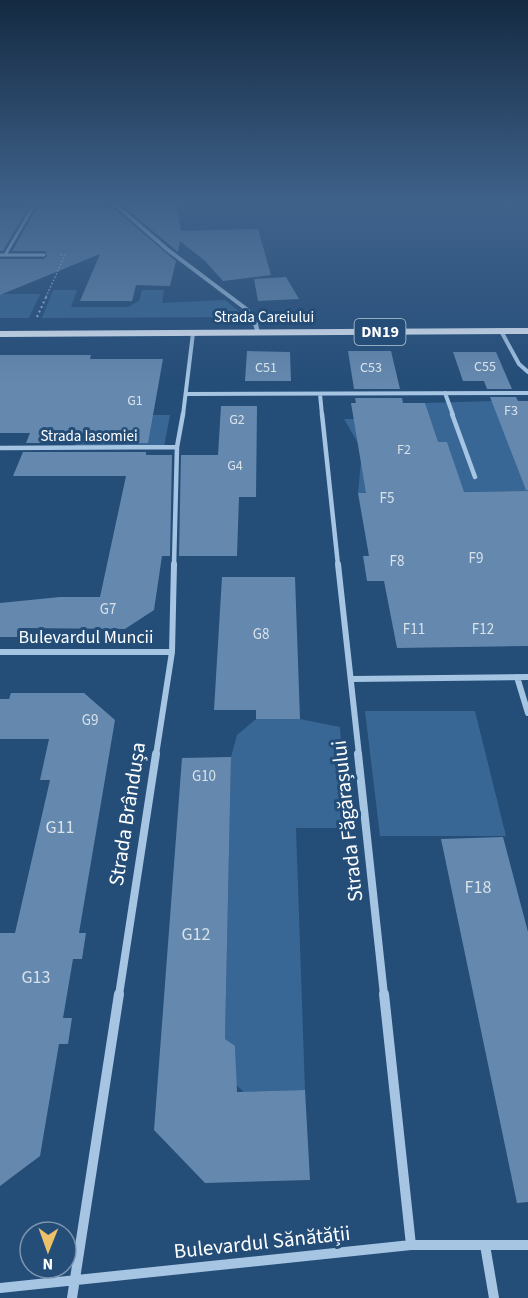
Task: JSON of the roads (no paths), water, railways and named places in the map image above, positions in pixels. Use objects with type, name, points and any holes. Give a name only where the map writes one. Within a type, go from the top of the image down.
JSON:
[{"type":"main road","name":"Strada Careiului","points":[[0,334],[528,331]]},
{"type":"street","points":[[185,263],[245,308],[254,319],[258,332]]},
{"type":"street","points":[[501,331],[519,364],[528,372]]},
{"type":"street","name":"Strada Brândușa","points":[[72,1298],[172,652],[177,447],[187,394],[193,333]]},
{"type":"street","points":[[444,393],[475,477]]},
{"type":"street","points":[[187,394],[528,393]]},
{"type":"street","name":"Strada Făgărașului","points":[[320,394],[411,1245]]},
{"type":"street","name":"Strada Iasomiei","points":[[0,448],[177,447]]},
{"type":"street","name":"Bulevardul Muncii","points":[[0,652],[172,652]]},
{"type":"street","points":[[517,677],[528,713]]},
{"type":"street","points":[[352,679],[528,677]]},
{"type":"street","name":"Bulevardul Sănătății","points":[[0,1287],[73,1282],[411,1245],[528,1245]]},
{"type":"street","points":[[485,1245],[494,1298]]}]
